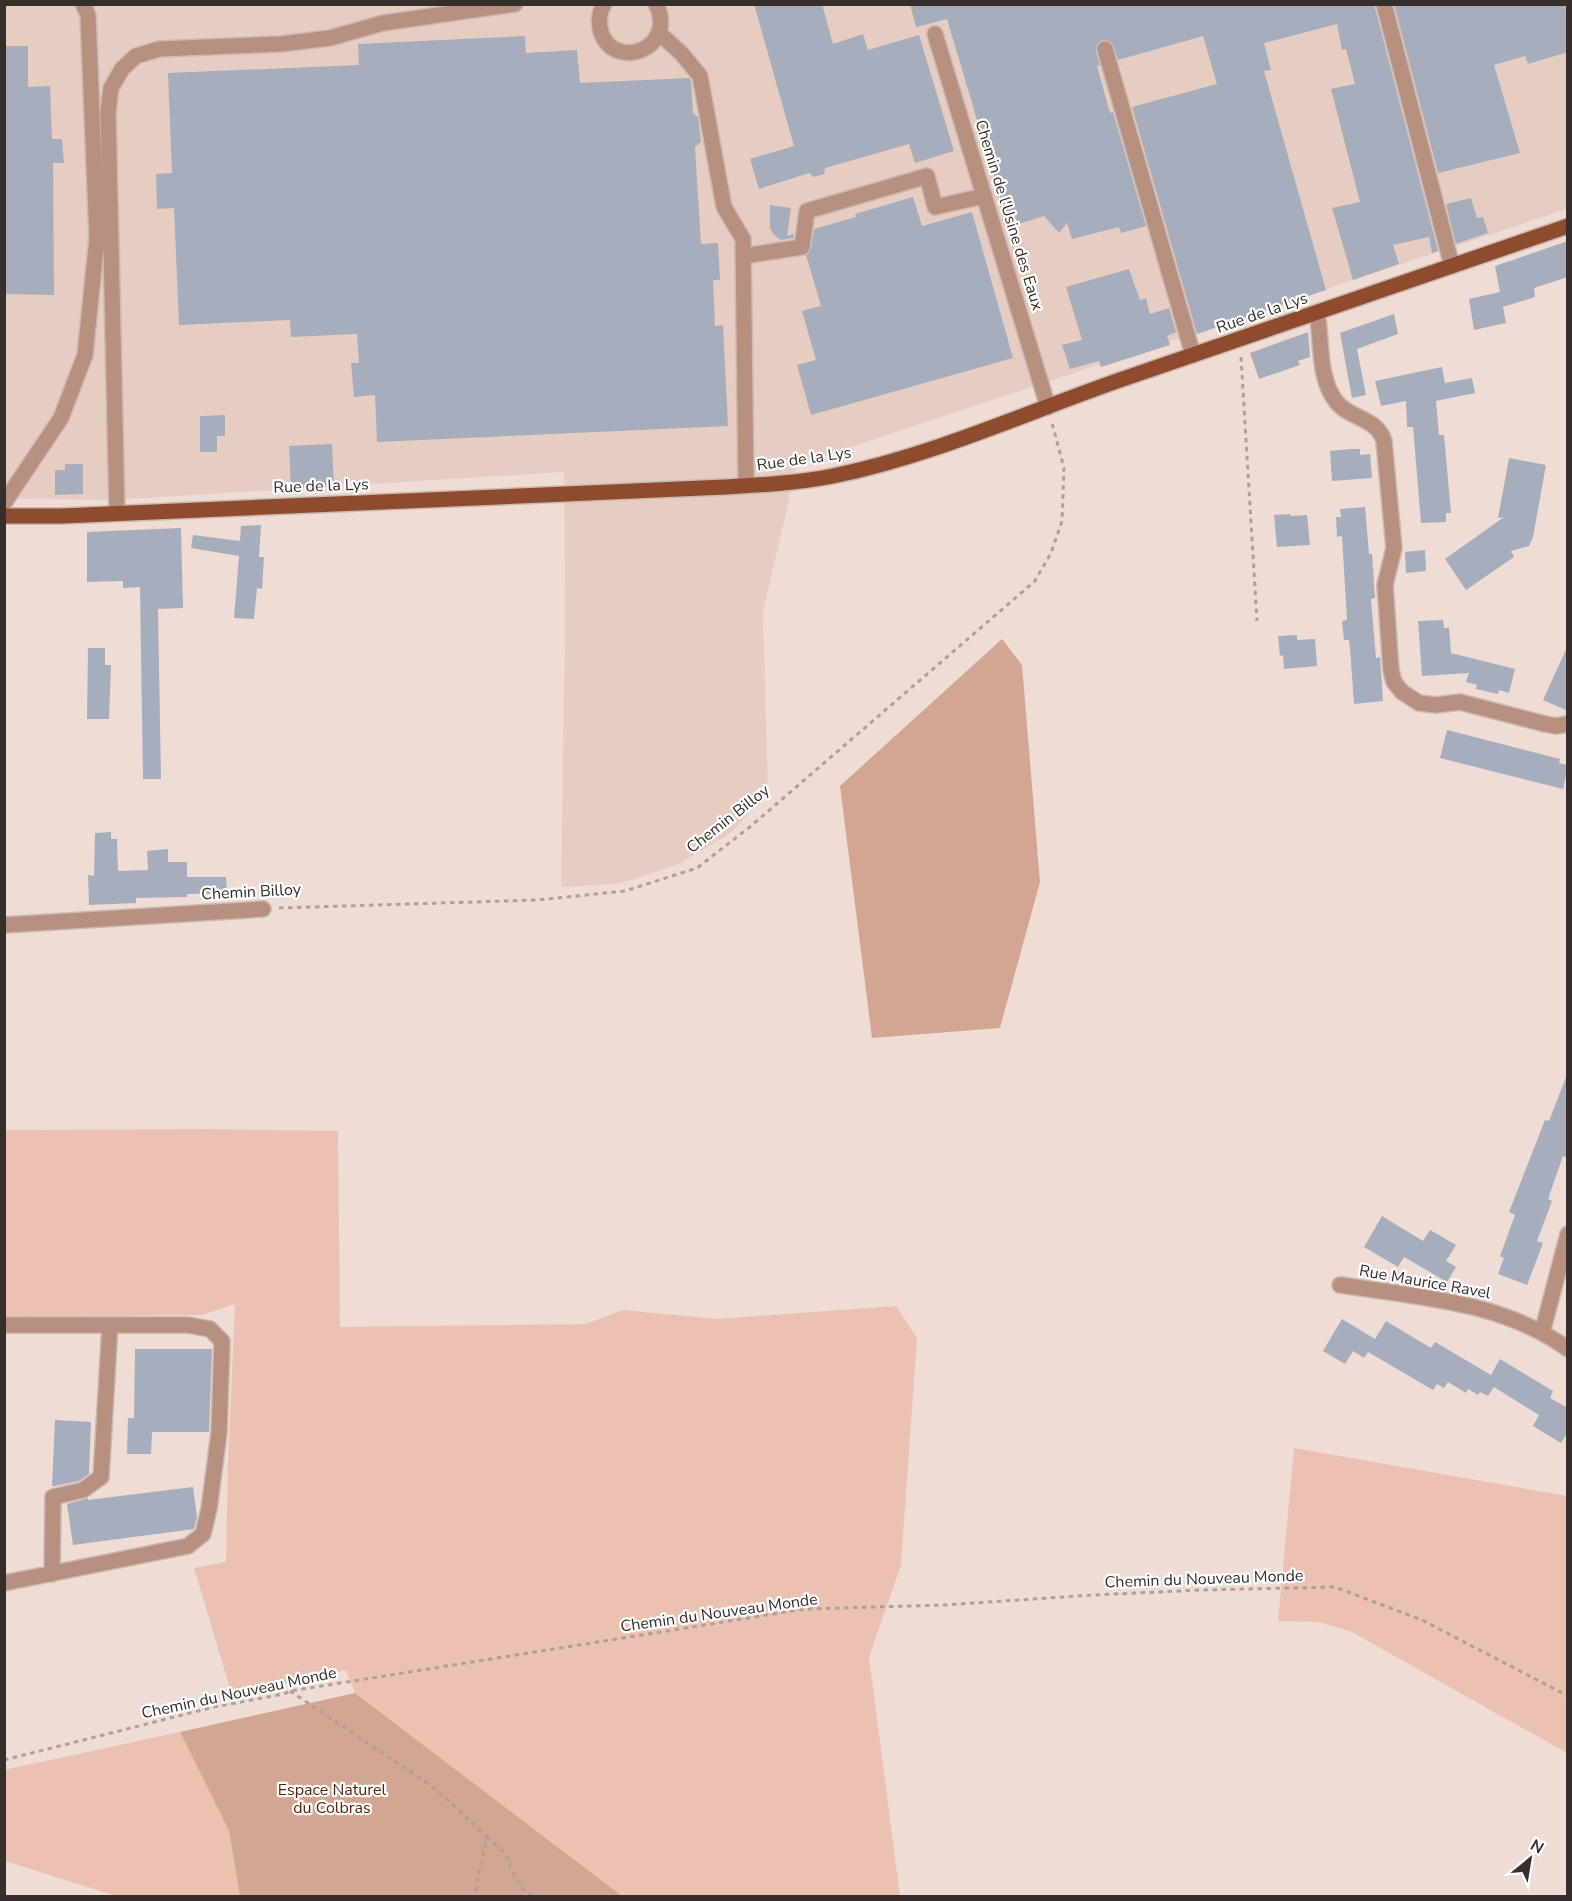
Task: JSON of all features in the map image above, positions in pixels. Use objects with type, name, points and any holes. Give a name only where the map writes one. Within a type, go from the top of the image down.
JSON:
[{"type":"main road","name":"Rue de la Lys","points":[[4,516],[746,486],[814,479],[871,467],[1568,226]]},
{"type":"street","points":[[4,503],[61,417],[85,355],[97,238],[88,15],[82,4]]},
{"type":"street","points":[[117,513],[108,112],[111,88],[122,69],[136,56],[159,49],[281,44],[330,38],[383,23],[514,4]]},
{"type":"street","points":[[604,4],[599,16],[602,36],[608,44],[626,53],[637,52],[654,42],[661,23],[656,4]]},
{"type":"street","points":[[1384,4],[1452,266]]},
{"type":"street","points":[[659,33],[682,54],[700,76],[724,207],[743,239],[746,486]]},
{"type":"street","name":"Chemin de l'Usine des Eaux","points":[[935,34],[1048,407]]},
{"type":"street","points":[[1105,49],[1193,355]]},
{"type":"street","points":[[744,256],[802,247],[807,211],[927,176],[936,207],[984,196]]},
{"type":"street","points":[[1317,313],[1323,367],[1334,400],[1344,410],[1376,426],[1384,441],[1394,548],[1385,590],[1390,670],[1394,682],[1408,696],[1425,704],[1460,702],[1545,724],[1562,726],[1568,724]]},
{"type":"street","name":"Chemin Billoy","points":[[4,926],[263,909]]},
{"type":"street","points":[[1542,1333],[1568,1234]]},
{"type":"street","name":"Rue Maurice Ravel","points":[[1340,1285],[1487,1310],[1512,1318],[1568,1349]]},
{"type":"street","points":[[4,1325],[188,1325],[210,1329],[222,1341],[219,1433],[209,1509],[203,1534],[188,1546],[4,1583]]},
{"type":"street","points":[[52,1574],[53,1497],[83,1490],[101,1477],[110,1325]]},
{"type":"path","points":[[1240,340],[1257,621]]},
{"type":"path","name":"Chemin Billoy","points":[[263,909],[538,900],[625,891],[697,868],[751,826],[1035,581],[1051,553],[1062,521],[1064,468],[1048,407]]},
{"type":"path","name":"Chemin du Nouveau Monde","points":[[4,1760],[214,1707],[290,1691],[805,1609],[944,1605],[1179,1591],[1335,1587],[1422,1620],[1568,1696]]},
{"type":"path","points":[[290,1691],[436,1789],[506,1854],[511,1870],[524,1890],[532,1896]]},
{"type":"path","points":[[476,1896],[476,1886],[487,1837]]},
{"type":"shaded area","points":[[5,5],[1567,5],[1567,209],[797,465],[763,612],[768,792],[731,833],[679,864],[618,884],[561,887],[565,626],[564,472],[112,500],[5,498]]},
{"type":"shaded area","points":[[4,1130],[338,1131],[340,1327],[586,1324],[623,1310],[717,1319],[896,1306],[917,1338],[901,1565],[869,1657],[900,1896],[622,1896],[355,1693],[346,1670],[232,1695],[194,1568],[226,1562],[235,1304],[202,1315],[5,1316]]},
{"type":"shaded area","points":[[1294,1448],[1567,1496],[1567,1753],[1352,1632],[1319,1622],[1278,1621]]},
{"type":"shaded area","points":[[180,1732],[229,1831],[240,1896],[116,1896],[5,1861],[4,1770]]},
{"type":"green space","points":[[1002,639],[1022,665],[1040,882],[1000,1028],[872,1038],[840,786]]},
{"type":"green space","name":"Espace Naturel du Colbras","points":[[355,1693],[622,1896],[240,1896],[229,1831],[180,1732]]},
{"type":"building","points":[[754,4],[822,4],[833,44],[863,34],[868,50],[919,35],[954,151],[915,163],[909,144],[825,168],[824,174],[814,177],[809,173],[759,189],[750,159],[794,146]]},
{"type":"building","points":[[910,4],[1374,4],[1438,251],[1432,253],[1429,237],[1393,245],[1399,264],[1353,280],[1332,208],[1360,202],[1331,89],[1355,84],[1346,49],[1342,50],[1337,24],[1264,43],[1271,70],[1264,71],[1326,290],[1197,334],[1132,107],[1217,84],[1203,36],[1118,60],[1111,42],[1103,40],[1098,43],[1096,51],[1100,65],[1097,66],[1110,113],[1113,112],[1146,226],[1121,233],[1119,227],[1072,239],[1067,223],[1059,233],[1044,216],[1009,227],[947,19],[916,27]]},
{"type":"building","points":[[1394,4],[1564,4],[1568,16],[1568,52],[1528,64],[1525,56],[1494,65],[1520,153],[1438,173]]},
{"type":"building","points":[[525,36],[526,53],[577,50],[580,83],[689,78],[691,80],[693,113],[698,117],[701,142],[695,147],[701,244],[718,243],[720,280],[713,280],[715,326],[723,325],[728,426],[377,442],[375,395],[354,397],[351,363],[359,363],[357,334],[291,337],[290,320],[179,325],[174,208],[157,209],[156,174],[172,173],[168,73],[359,65],[358,44]]},
{"type":"building","points":[[4,46],[28,46],[28,87],[50,86],[52,139],[62,139],[64,163],[53,163],[54,295],[4,294]]},
{"type":"building","points":[[913,197],[922,226],[972,212],[1013,358],[811,415],[797,365],[816,360],[802,311],[821,306],[806,255],[811,249],[814,229]]},
{"type":"building","points":[[1471,198],[1477,218],[1483,217],[1488,233],[1456,244],[1446,204]]},
{"type":"building","points":[[770,205],[791,208],[787,236],[794,234],[793,238],[781,240],[773,234],[770,228]]},
{"type":"building","points":[[1568,241],[1568,277],[1534,288],[1535,297],[1503,307],[1506,323],[1474,330],[1469,299],[1500,292],[1495,266]]},
{"type":"building","points":[[1129,269],[1140,300],[1146,298],[1150,314],[1169,308],[1176,332],[1167,336],[1170,345],[1101,367],[1099,361],[1070,369],[1062,345],[1082,340],[1066,287]]},
{"type":"building","points":[[1394,314],[1398,334],[1357,349],[1366,395],[1352,398],[1340,333]]},
{"type":"building","points":[[1308,332],[1310,357],[1298,361],[1300,365],[1259,379],[1250,353]]},
{"type":"building","points":[[1442,367],[1445,383],[1472,378],[1475,393],[1436,401],[1439,435],[1444,435],[1451,513],[1446,513],[1446,522],[1421,523],[1413,427],[1407,427],[1406,401],[1381,406],[1375,381]]},
{"type":"building","points":[[225,415],[225,436],[217,436],[217,452],[200,452],[200,416]]},
{"type":"building","points":[[332,444],[334,487],[291,489],[289,446]]},
{"type":"building","points":[[1360,449],[1360,455],[1370,454],[1372,478],[1332,481],[1330,451]]},
{"type":"building","points":[[1509,458],[1546,465],[1533,537],[1529,546],[1511,551],[1514,557],[1466,590],[1445,559],[1504,517],[1498,518]]},
{"type":"building","points":[[65,464],[83,464],[83,494],[55,495],[55,470],[65,470]]},
{"type":"building","points":[[1365,507],[1369,554],[1372,554],[1375,598],[1371,599],[1376,658],[1380,657],[1383,701],[1354,704],[1349,640],[1344,640],[1342,621],[1347,620],[1342,536],[1337,537],[1336,517],[1341,517],[1340,509]]},
{"type":"building","points":[[1290,514],[1291,516],[1307,515],[1310,545],[1277,547],[1274,515]]},
{"type":"building","points":[[261,525],[259,557],[264,557],[262,589],[257,588],[254,619],[234,618],[239,556],[191,548],[193,535],[240,541],[241,526]]},
{"type":"building","points":[[181,528],[183,608],[158,609],[161,779],[143,779],[140,587],[123,588],[123,581],[87,582],[87,532]]},
{"type":"building","points":[[1425,550],[1426,571],[1406,573],[1405,552]]},
{"type":"building","points":[[1443,620],[1444,628],[1449,628],[1451,653],[1515,669],[1509,693],[1499,690],[1498,694],[1476,689],[1477,685],[1466,682],[1469,673],[1422,676],[1418,621]]},
{"type":"building","points":[[1297,635],[1297,640],[1315,639],[1317,666],[1284,669],[1278,636]]},
{"type":"building","points":[[1568,645],[1568,711],[1543,700]]},
{"type":"building","points":[[88,648],[105,648],[105,665],[111,665],[109,719],[87,719]]},
{"type":"building","points":[[1447,730],[1560,759],[1559,763],[1568,765],[1563,789],[1440,758]]},
{"type":"building","points":[[111,832],[111,839],[117,839],[118,871],[148,870],[147,851],[168,849],[168,862],[187,862],[187,877],[226,877],[227,893],[136,898],[136,903],[89,905],[88,875],[94,876],[95,833]]},
{"type":"building","points":[[1566,1077],[1568,1077],[1568,1158],[1563,1156],[1548,1199],[1552,1201],[1537,1241],[1543,1243],[1527,1285],[1498,1274],[1504,1258],[1500,1256],[1515,1215],[1509,1212],[1545,1120],[1549,1121]]},
{"type":"building","points":[[1382,1216],[1423,1241],[1430,1230],[1456,1245],[1446,1261],[1456,1267],[1447,1282],[1404,1257],[1398,1267],[1364,1247]]},
{"type":"building","points":[[1342,1319],[1375,1339],[1386,1321],[1431,1348],[1435,1342],[1491,1375],[1500,1359],[1553,1391],[1550,1398],[1568,1408],[1568,1432],[1561,1443],[1533,1426],[1539,1415],[1494,1387],[1488,1396],[1480,1392],[1478,1395],[1468,1389],[1466,1393],[1448,1382],[1444,1388],[1437,1384],[1433,1390],[1368,1352],[1364,1358],[1353,1351],[1345,1364],[1323,1351]]},
{"type":"building","points":[[135,1349],[212,1349],[209,1432],[152,1432],[151,1454],[127,1454],[128,1418],[134,1418]]},
{"type":"building","points":[[55,1420],[91,1422],[89,1474],[79,1481],[52,1486]]},
{"type":"building","points":[[193,1487],[197,1517],[194,1529],[73,1545],[67,1504],[88,1498],[88,1500]]}]
